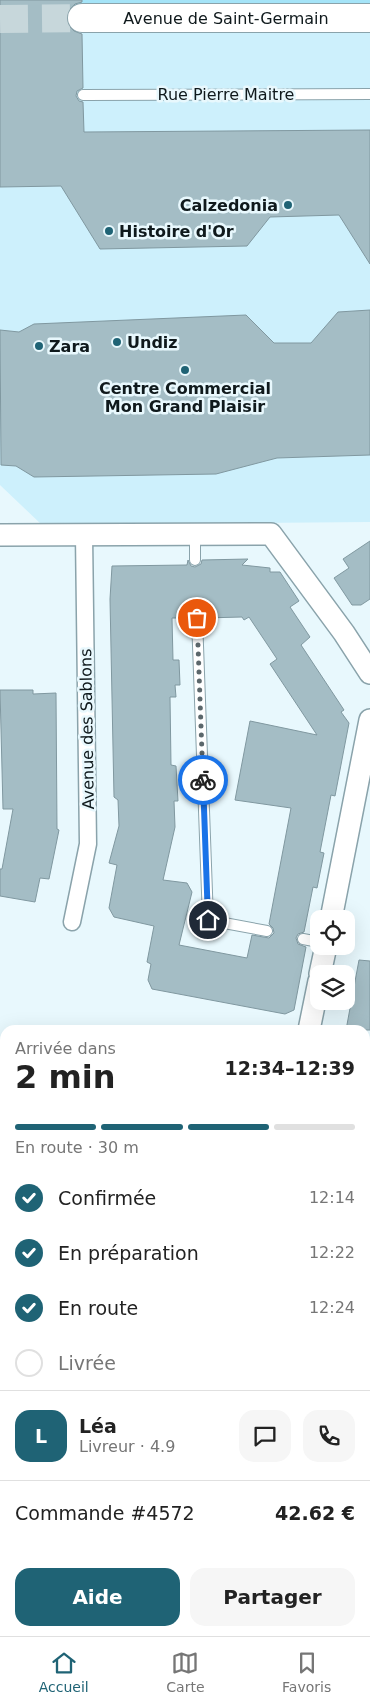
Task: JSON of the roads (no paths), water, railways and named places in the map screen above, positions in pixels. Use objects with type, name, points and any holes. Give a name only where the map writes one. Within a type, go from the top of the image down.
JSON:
[{"type":"main road","name":"Avenue de Saint-Germain","points":[[82,18],[370,18]]},
{"type":"street","name":"Avenue des Sablons","points":[[72,922],[88,844],[92,534]]},
{"type":"street","points":[[0,535],[271,534],[344,633],[370,673]]},
{"type":"street","points":[[333,910],[370,720]]},
{"type":"street","points":[[310,1025],[313,1010]]},
{"type":"lane","name":"Rue Pierre Maitre","points":[[83,95],[370,94]]},
{"type":"lane","points":[[195,534],[195,560]]},
{"type":"lane","points":[[197,618],[208,920],[267,931]]},
{"type":"lane","points":[[303,938],[310,940]]},
{"type":"tunnel","points":[[0,19],[82,18]]},
{"type":"place","name":"Calzedonia","points":[[288,205]]},
{"type":"place","name":"Histoire d'Or","points":[[109,231]]},
{"type":"place","name":"Undiz","points":[[117,342]]},
{"type":"place","name":"Zara","points":[[39,346]]},
{"type":"place","name":"Centre Commercial Mon Grand Plaisir","points":[[185,370]]}]
